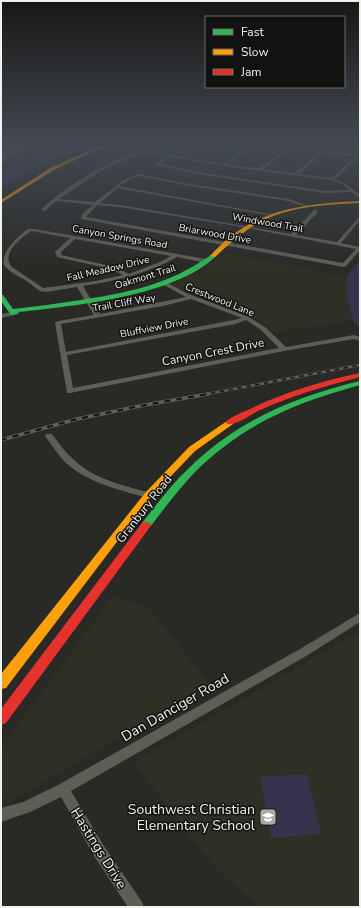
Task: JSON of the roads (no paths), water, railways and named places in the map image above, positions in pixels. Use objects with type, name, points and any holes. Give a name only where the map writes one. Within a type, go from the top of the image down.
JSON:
[{"type":"main road","points":[[1,193],[12,186]]},
{"type":"main road","points":[[1,202],[25,186]]},
{"type":"main road","name":"Oakmont Trail","points":[[12,312],[125,294],[164,283],[184,275],[206,262],[248,227],[272,215],[311,208],[326,203],[360,199]]},
{"type":"main road","points":[[1,296],[12,312]]},
{"type":"main road","name":"Granbury Road","points":[[1,684],[148,495],[172,468],[193,449],[236,419],[271,402],[305,389],[360,375]]},
{"type":"main road","points":[[340,379],[348,386]]},
{"type":"main road","name":"Granbury Road","points":[[1,719],[164,500],[188,473],[211,451],[248,426],[296,403],[360,383]]},
{"type":"main road","points":[[236,419],[248,426]]},
{"type":"main road","points":[[148,495],[164,500]]},
{"type":"main road","points":[[46,626],[65,633]]},
{"type":"street","points":[[43,210],[74,186]]},
{"type":"street","points":[[201,186],[289,200],[311,208],[315,212],[292,236]]},
{"type":"street","points":[[289,186],[329,192],[354,191]]},
{"type":"street","points":[[348,186],[354,191],[360,199]]},
{"type":"street","points":[[98,204],[116,187],[252,210],[272,215]]},
{"type":"street","points":[[228,191],[234,187]]},
{"type":"street","name":"Windwood Trail","points":[[55,200],[98,204],[248,227],[359,248],[344,265]]},
{"type":"street","name":"Briarwood Drive","points":[[98,204],[83,218],[344,265]]},
{"type":"street","points":[[338,243],[360,217]]},
{"type":"street","name":"Canyon Springs Road","points":[[42,290],[11,269],[4,260],[4,251],[30,230],[206,262]]},
{"type":"street","points":[[74,237],[58,252],[59,256],[113,268],[127,275]]},
{"type":"street","name":"Fall Meadow Drive","points":[[42,290],[79,285],[127,275],[154,267],[175,256]]},
{"type":"street","name":"Crestwood Lane","points":[[164,283],[193,297],[247,318],[265,329],[284,349]]},
{"type":"street","points":[[79,285],[98,316]]},
{"type":"street","name":"Trail Cliff Way","points":[[64,354],[58,323],[164,304],[193,297]]},
{"type":"street","name":"Oakmont Trail","points":[[1,312],[12,312]]},
{"type":"street","name":"Oakmont Trail","points":[[1,316],[12,312]]},
{"type":"street","name":"Bluffview Drive","points":[[64,354],[235,322],[247,318]]},
{"type":"street","name":"Canyon Crest Drive","points":[[64,354],[70,391],[284,349],[354,338],[360,339]]},
{"type":"street","points":[[49,436],[58,451],[81,471],[104,482],[148,495]]},
{"type":"street","name":"Dan Danciger Road","points":[[1,815],[12,813],[30,806],[63,789],[304,652],[360,617]]},
{"type":"street","name":"Hastings Drive","points":[[63,789],[99,851],[133,905]]},
{"type":"railway","points":[[202,395],[360,365]]},
{"type":"railway","points":[[1,440],[77,419],[208,394]]},
{"type":"place","name":"Southwest Christian Elementary School","points":[[268,817]]}]
